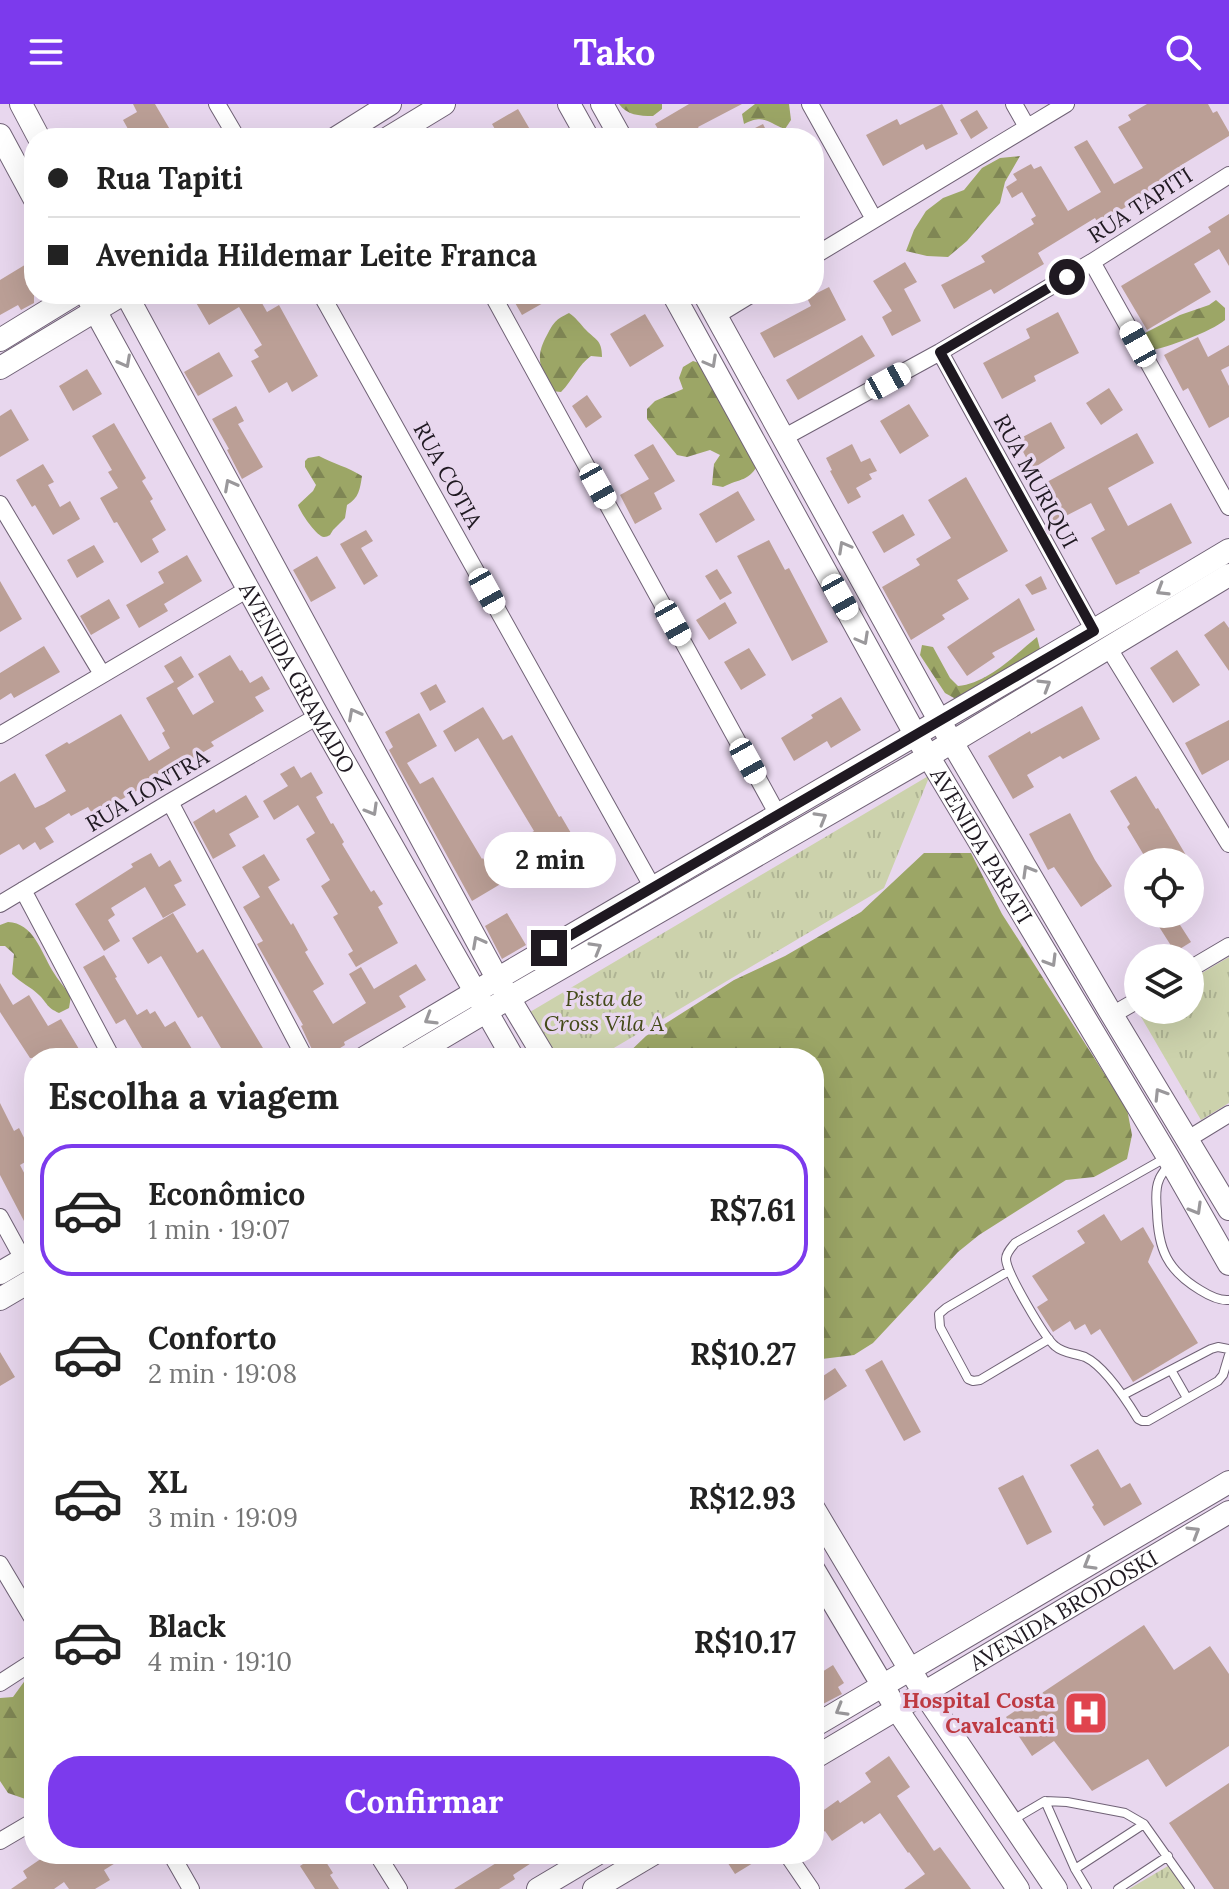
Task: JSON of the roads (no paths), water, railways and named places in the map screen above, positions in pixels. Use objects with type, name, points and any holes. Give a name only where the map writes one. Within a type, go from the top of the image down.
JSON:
[{"type":"street","points":[[21,104],[34,128]]},
{"type":"street","points":[[217,104],[231,128]]},
{"type":"street","points":[[352,128],[389,104]]},
{"type":"street","points":[[409,128],[444,104]]},
{"type":"street","points":[[569,104],[582,128]]},
{"type":"street","points":[[602,104],[615,128]]},
{"type":"street","points":[[810,104],[823,128]]},
{"type":"street","points":[[1014,104],[1027,127]]},
{"type":"street","points":[[824,250],[1066,104]]},
{"type":"street","points":[[824,129],[874,219]]},
{"type":"street","points":[[0,135],[24,179]]},
{"type":"street","name":"RUA TAPITI","points":[[783,438],[940,352],[1092,262],[1229,175]]},
{"type":"street","points":[[1092,262],[1229,507]]},
{"type":"street","points":[[0,340],[59,304]]},
{"type":"street","points":[[0,368],[88,304]]},
{"type":"street","name":"AVENIDA GRAMADO","points":[[92,304],[318,716],[507,1048]]},
{"type":"street","name":"AVENIDA GRAMADO","points":[[129,304],[497,978],[539,1048]]},
{"type":"street","name":"RUA COTIA","points":[[327,304],[653,888]]},
{"type":"street","points":[[497,304],[778,815]]},
{"type":"street","name":"AVENIDA PARATI","points":[[678,304],[915,734],[1229,1264]]},
{"type":"street","name":"AVENIDA PARATI","points":[[709,304],[939,720],[1229,1209]]},
{"type":"street","points":[[716,316],[736,304]]},
{"type":"street","name":"RUA MURIQUI","points":[[940,352],[1101,639],[1229,844]]},
{"type":"street","points":[[0,504],[102,674]]},
{"type":"street","points":[[425,1048],[929,756],[1229,550]]},
{"type":"street","points":[[381,1048],[939,720],[1229,575]]},
{"type":"street","points":[[0,735],[248,589]]},
{"type":"street","name":"RUA LONTRA","points":[[0,904],[318,716]]},
{"type":"street","points":[[170,802],[300,1048]]},
{"type":"street","points":[[23,890],[107,1048]]},
{"type":"street","points":[[1204,961],[1229,946]]},
{"type":"street","points":[[1112,1015],[1124,1008]]},
{"type":"street","points":[[1188,1139],[1229,1114]]},
{"type":"street","points":[[0,1217],[24,1249]]},
{"type":"street","points":[[0,1273],[24,1259]]},
{"type":"street","points":[[0,1299],[24,1285]]},
{"type":"street","name":"AVENIDA BRODOSKI","points":[[824,1720],[1229,1482]]},
{"type":"street","name":"AVENIDA BRODOSKI","points":[[824,1752],[1229,1512]]},
{"type":"street","points":[[824,1526],[924,1693],[1056,1889]]},
{"type":"street","points":[[0,1564],[24,1604]]},
{"type":"street","points":[[824,1587],[896,1708],[1018,1889]]},
{"type":"street","points":[[0,1683],[24,1667]]},
{"type":"street","points":[[0,1841],[24,1827]]},
{"type":"street","points":[[177,1864],[191,1889]]},
{"type":"street","points":[[383,1864],[399,1889]]},
{"type":"street","points":[[538,1889],[576,1864]]},
{"type":"street","points":[[599,1888],[637,1864]]},
{"type":"street","points":[[794,1864],[811,1889]]},
{"type":"lane","points":[[1169,1160],[1015,1243],[1008,1250],[1006,1258],[1009,1271],[1056,1347],[1087,1358],[1123,1395],[1142,1421],[1148,1421],[1218,1381],[1229,1355]]},
{"type":"lane","points":[[1169,1160],[1159,1179],[1156,1194],[1162,1251],[1182,1278],[1203,1292],[1223,1301],[1229,1300]]},
{"type":"lane","points":[[1009,1271],[939,1314],[940,1327],[968,1379],[980,1380],[1049,1339]]},
{"type":"lane","points":[[1123,1395],[1211,1349],[1229,1349]]},
{"type":"lane","points":[[1171,1370],[1187,1398]]},
{"type":"lane","points":[[1010,1821],[1045,1801],[1075,1803],[1125,1813],[1144,1824],[1190,1889]]},
{"type":"lane","points":[[1045,1801],[1087,1889]]},
{"type":"lane","points":[[1075,1869],[1144,1824]]},
{"type":"lane","points":[[1118,1889],[1168,1856]]},
{"type":"place","name":"Hospital Costa Cavalcanti","points":[[1086,1713]]},
{"type":"park label","name":"Pista de Cross Vila A","points":[[604,1010]]}]
